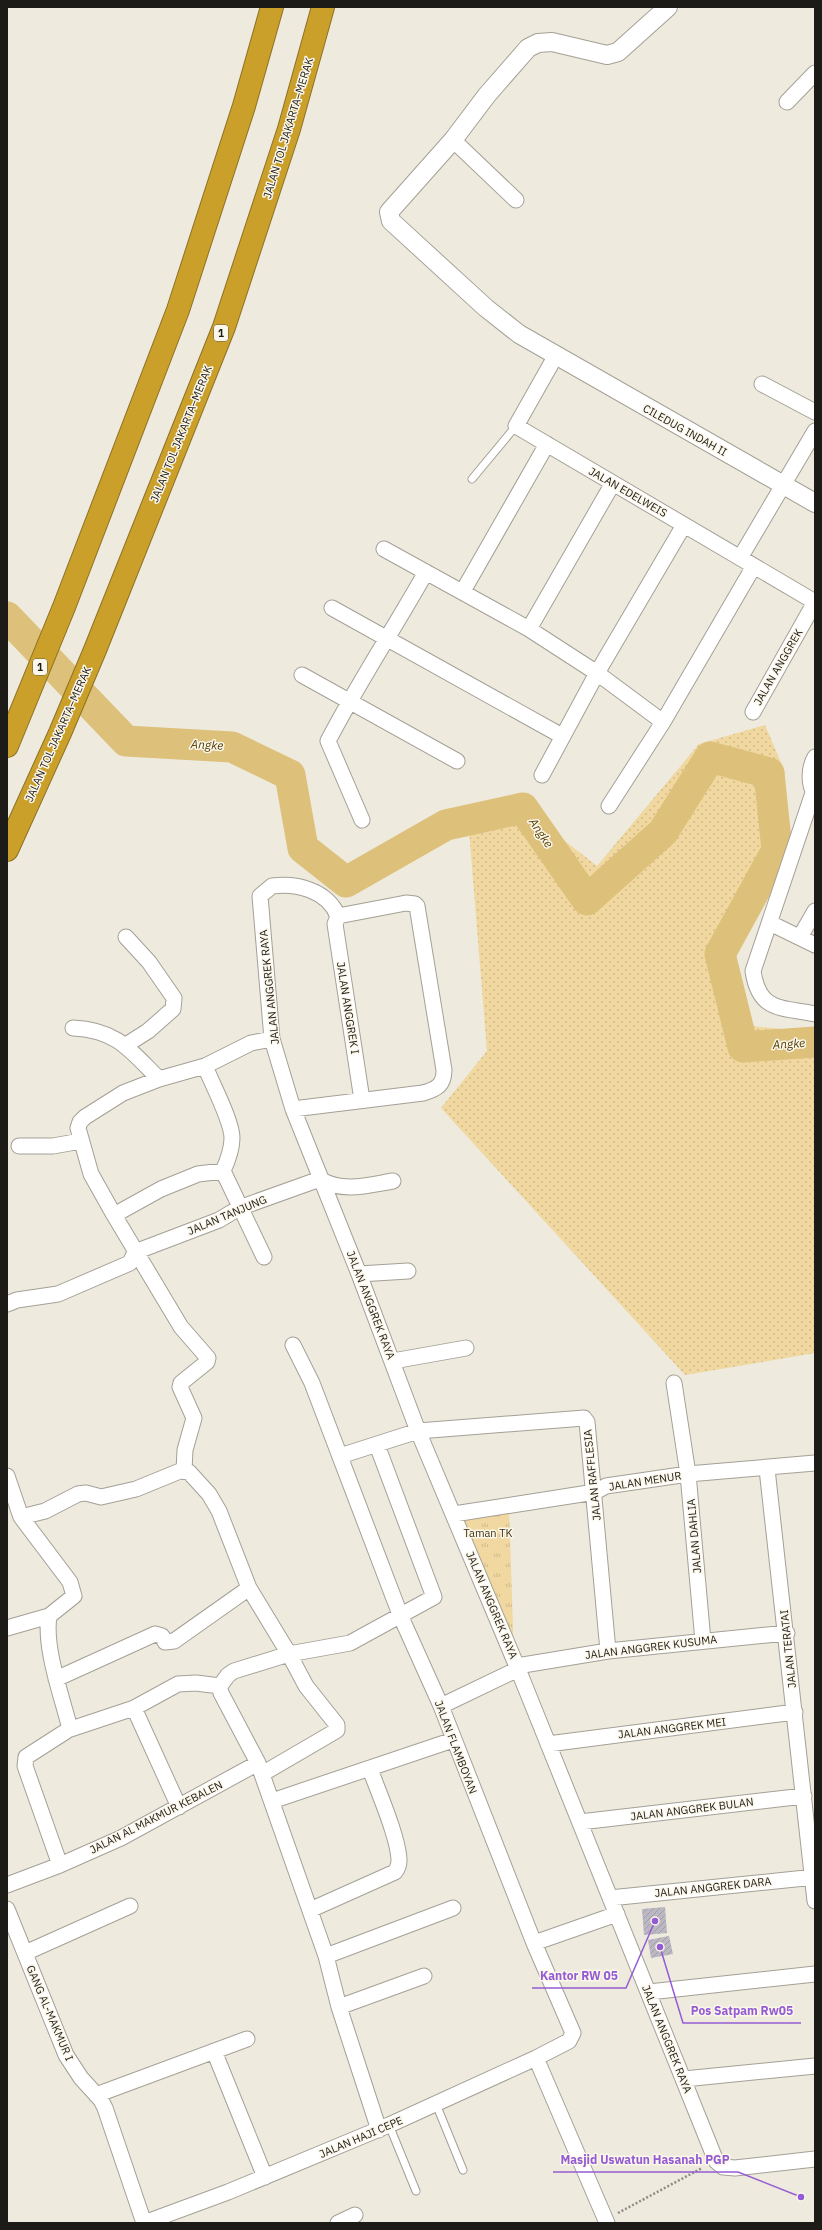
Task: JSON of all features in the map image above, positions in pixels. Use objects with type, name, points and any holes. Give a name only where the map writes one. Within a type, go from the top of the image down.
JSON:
[{"type":"highway","name":"1","points":[[11,737],[64,607],[178,310],[244,106],[272,7]]},
{"type":"highway","name":"JALAN TOL JAKARTA–MERAK","points":[[7,850],[60,733],[95,650],[224,327],[289,130],[323,7]]},
{"type":"street","points":[[516,200],[453,140],[487,95],[528,48],[538,43],[552,42],[607,55],[618,52],[668,7]]},
{"type":"street","points":[[786,102],[815,73]]},
{"type":"street","name":"CILEDUG INDAH II","points":[[453,140],[389,212],[391,221],[486,308],[519,334],[554,357],[815,503]]},
{"type":"street","points":[[516,426],[554,357]]},
{"type":"street","points":[[762,384],[815,412]]},
{"type":"street","name":"JALAN EDELWEIS","points":[[516,426],[815,602]]},
{"type":"street","points":[[740,558],[815,431]]},
{"type":"street","points":[[462,591],[547,444]]},
{"type":"street","points":[[529,629],[613,483]]},
{"type":"street","points":[[542,775],[597,673],[684,525]]},
{"type":"street","points":[[384,549],[529,629],[597,673],[663,722]]},
{"type":"street","points":[[609,806],[663,722],[754,566]]},
{"type":"street","points":[[362,820],[328,744],[349,700],[389,638],[426,572]]},
{"type":"street","name":"JALAN ANGGREK","points":[[752,712],[815,602]]},
{"type":"street","points":[[332,608],[389,638],[562,736]]},
{"type":"street","points":[[302,675],[457,761]]},
{"type":"street","points":[[815,757],[811,764],[810,775],[814,793],[753,971],[759,995],[767,1003],[815,1014]]},
{"type":"street","name":"JALAN ANGGREK RAYA","points":[[338,916],[328,901],[300,885],[272,886],[260,896],[272,1039],[293,1109],[393,1361],[418,1431],[518,1668],[716,2161]]},
{"type":"street","points":[[293,1109],[431,1091],[442,1084],[444,1070],[417,906],[415,904],[406,903],[338,916]]},
{"type":"street","points":[[800,937],[815,911]]},
{"type":"street","name":"JALAN ANGGREK I","points":[[338,916],[335,924],[362,1100]]},
{"type":"street","points":[[770,923],[815,946]]},
{"type":"street","points":[[126,937],[149,962],[174,998],[173,1009],[148,1031],[126,1045]]},
{"type":"street","points":[[73,1028],[93,1029],[126,1045],[159,1079]]},
{"type":"street","points":[[184,1471],[185,1450],[194,1418],[180,1385],[207,1362],[208,1358],[181,1327],[114,1215],[91,1174],[78,1128],[80,1122],[85,1117],[124,1093],[159,1079],[205,1066],[251,1043],[272,1039]]},
{"type":"street","points":[[205,1066],[228,1122],[232,1137],[229,1156],[223,1170],[239,1208],[264,1257]]},
{"type":"street","points":[[19,1146],[53,1146],[81,1141]]},
{"type":"street","points":[[114,1215],[161,1189],[198,1174],[223,1170]]},
{"type":"street","points":[[320,1179],[337,1187],[363,1186],[393,1181]]},
{"type":"street","name":"JALAN TANJUNG","points":[[135,1252],[219,1220],[239,1208],[320,1179]]},
{"type":"street","points":[[7,1304],[17,1300],[58,1294],[130,1262],[135,1252]]},
{"type":"street","points":[[359,1274],[408,1271]]},
{"type":"street","name":"JALAN FLAMBOYAN","points":[[293,1345],[312,1383],[401,1617],[441,1706],[453,1740],[534,1943],[573,2029],[572,2038]]},
{"type":"street","points":[[393,1361],[466,1348]]},
{"type":"street","name":"JALAN DAHLIA","points":[[674,1383],[688,1474],[704,1641]]},
{"type":"street","name":"JALAN RAFFLESIA","points":[[418,1431],[582,1418],[587,1422],[595,1492],[608,1651]]},
{"type":"street","points":[[340,1456],[418,1431]]},
{"type":"street","points":[[377,1445],[434,1597],[401,1617],[350,1643],[289,1654],[234,1671],[228,1675],[220,1686],[221,1693],[260,1769],[272,1801],[326,1956],[339,2007],[384,2127]]},
{"type":"street","points":[[767,1469],[815,1463]]},
{"type":"street","name":"JALAN MENUR","points":[[454,1514],[595,1492],[606,1486],[688,1474],[767,1469]]},
{"type":"street","name":"JALAN TERATAI","points":[[767,1469],[814,1877],[815,1901]]},
{"type":"street","points":[[21,1517],[45,1511],[78,1494],[83,1493],[101,1497],[136,1489],[184,1471]]},
{"type":"street","points":[[184,1471],[194,1477],[219,1511],[249,1588],[289,1654]]},
{"type":"street","points":[[7,1476],[9,1496],[21,1517],[70,1582],[74,1596],[49,1616],[7,1628]]},
{"type":"street","points":[[56,1679],[155,1634],[162,1636],[165,1642],[174,1641],[249,1588]]},
{"type":"street","points":[[49,1616],[48,1633],[56,1679],[69,1725],[68,1730]]},
{"type":"street","name":"JALAN ANGGREK KUSUMA","points":[[441,1706],[518,1668],[608,1651],[786,1633]]},
{"type":"street","name":"JALAN AL MAKMUR KEBALEN","points":[[7,1885],[60,1865],[121,1838],[179,1807],[260,1769],[337,1730],[337,1725],[306,1686],[289,1654]]},
{"type":"street","points":[[60,1865],[24,1762],[26,1757],[68,1730],[134,1708],[178,1684],[196,1683],[220,1686]]},
{"type":"street","points":[[134,1708],[179,1807]]},
{"type":"street","name":"JALAN ANGGREK MEI","points":[[548,1744],[795,1712]]},
{"type":"street","points":[[272,1801],[453,1740]]},
{"type":"street","points":[[310,1910],[395,1872],[398,1868],[399,1855],[370,1769]]},
{"type":"street","name":"JALAN ANGGREK BULAN","points":[[580,1822],[804,1796]]},
{"type":"street","name":"JALAN ANGGREK DARA","points":[[610,1898],[814,1877]]},
{"type":"street","points":[[25,1953],[130,1906]]},
{"type":"street","points":[[326,1956],[453,1908]]},
{"type":"street","name":"GANG AL-MAKMUR I","points":[[7,1909],[66,2055],[81,2078],[105,2108],[144,2223]]},
{"type":"street","points":[[534,1943],[617,1914]]},
{"type":"street","points":[[649,1992],[815,1974]]},
{"type":"street","points":[[339,2007],[424,1976]]},
{"type":"street","name":"JALAN HAJI CEPE","points":[[144,2223],[265,2177],[384,2127],[536,2058],[572,2038]]},
{"type":"street","points":[[96,2095],[247,2039]]},
{"type":"street","points":[[214,2051],[265,2177]]},
{"type":"street","points":[[536,2058],[604,2222]]},
{"type":"street","points":[[684,2079],[815,2066]]},
{"type":"street","points":[[716,2161],[723,2167],[735,2168],[815,2159]]},
{"type":"street","points":[[338,2223],[355,2214]]},
{"type":"lane","points":[[472,479],[516,426]]},
{"type":"lane","points":[[436,2104],[463,2170]]},
{"type":"lane","points":[[384,2127],[416,2191]]},
{"type":"path","points":[[604,2222],[716,2161]]},
{"type":"green space","points":[[765,725],[785,772],[753,881],[719,960],[741,1025],[815,1032],[815,1353],[685,1375],[441,1108],[487,1051],[468,818],[515,802],[597,866],[699,744]]},
{"type":"green space","name":"Taman TK","points":[[509,1507],[514,1658],[458,1514]]},
{"type":"building","points":[[665,1907],[667,1933],[644,1935],[642,1909]]},
{"type":"building","points":[[669,1936],[673,1954],[651,1958],[648,1940]]},
{"type":"waterway","name":"Angke","points":[[7,617],[126,741],[232,747],[290,775],[303,848],[346,882],[446,825],[523,808],[587,900],[663,832],[710,757],[769,773],[777,850],[720,954],[743,1047],[815,1042]]},
{"type":"place","name":"Kantor RW 05","points":[[655,1921]]},
{"type":"place","name":"Pos Satpam Rw05","points":[[660,1947]]},
{"type":"place","name":"Masjid Uswatun Hasanah PGP","points":[[801,2197]]}]
